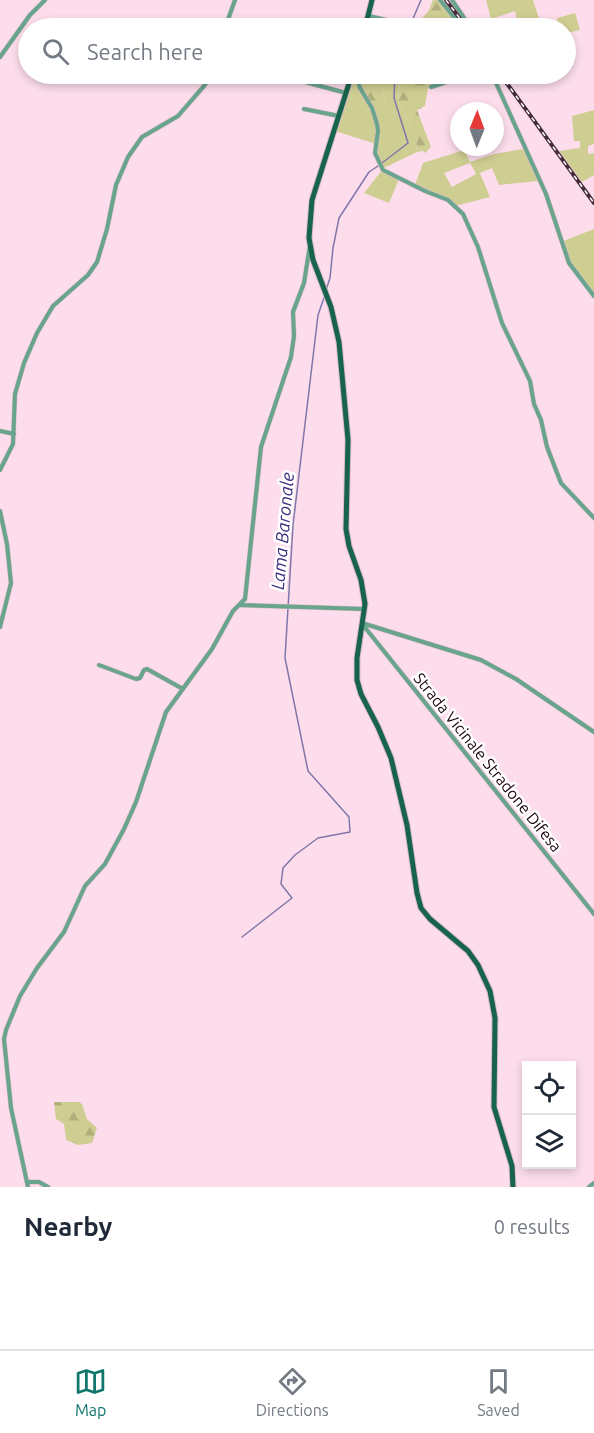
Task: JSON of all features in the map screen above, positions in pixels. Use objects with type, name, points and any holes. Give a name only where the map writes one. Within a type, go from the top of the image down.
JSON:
[{"type":"main road","points":[[369,16],[372,0]]},
{"type":"main road","points":[[350,84],[312,200],[309,233],[310,245],[338,337],[348,440],[346,529],[364,592],[357,680],[361,694],[391,758],[408,825],[419,903],[428,916],[468,951],[483,974],[490,994],[495,1018],[494,1107],[512,1166],[513,1187]]},
{"type":"street","points":[[28,18],[45,0]]},
{"type":"street","points":[[229,18],[235,0]]},
{"type":"street","points":[[440,0],[455,18]]},
{"type":"street","points":[[452,0],[464,18]]},
{"type":"street","points":[[369,16],[377,18]]},
{"type":"street","points":[[0,57],[18,32]]},
{"type":"street","points":[[0,470],[11,449],[16,391],[24,363],[52,306],[88,275],[97,262],[107,229],[114,191],[127,160],[142,137],[178,116],[205,84]]},
{"type":"street","points":[[313,84],[346,93]]},
{"type":"street","points":[[358,84],[375,117],[378,131],[375,153],[387,174],[448,200],[461,211],[478,247],[502,323],[530,381],[546,447],[561,483],[594,518]]},
{"type":"street","points":[[431,87],[440,84]]},
{"type":"street","points":[[496,84],[546,194],[569,263],[594,296]]},
{"type":"street","points":[[304,109],[340,116]]},
{"type":"street","points":[[48,1187],[42,1182],[28,1184],[11,1108],[2,1034],[20,996],[37,968],[64,932],[87,883],[105,864],[118,840],[136,802],[164,716],[212,649],[233,611],[246,596],[261,447],[291,357],[294,336],[293,312],[304,283],[310,245]]},
{"type":"street","points":[[0,431],[14,434]]},
{"type":"street","points":[[0,511],[7,544],[10,583],[0,627]]},
{"type":"street","points":[[240,605],[364,609]]},
{"type":"street","points":[[362,624],[481,660],[516,679],[594,732]]},
{"type":"street","name":"Strada Vicinale Stradone Difesa","points":[[362,624],[594,914]]},
{"type":"street","points":[[99,665],[136,678],[140,678],[147,669],[183,689]]},
{"type":"street","points":[[589,1187],[594,1183]]},
{"type":"green space","points":[[433,0],[438,0],[453,18],[422,18]]},
{"type":"green space","points":[[486,0],[533,0],[539,18],[517,18],[515,11],[491,18]]},
{"type":"green space","points":[[575,13],[580,30],[576,31],[576,18],[557,18]]},
{"type":"green space","points":[[349,84],[365,84],[386,106],[381,84],[400,84],[398,101],[416,137],[417,152],[384,168],[375,151],[376,144],[335,131]]},
{"type":"green space","points":[[360,84],[381,84],[386,106],[373,111]]},
{"type":"green space","points":[[400,84],[440,84],[428,88],[425,106],[417,110],[431,147],[425,153],[417,152],[416,137],[398,101]]},
{"type":"green space","points":[[594,110],[594,144],[588,146],[588,154],[594,153],[594,175],[582,182],[559,151],[580,148],[580,141],[574,141],[572,116]]},
{"type":"green space","points":[[523,149],[538,181],[499,185],[492,168],[480,173],[490,197],[455,206],[415,185],[423,163],[450,154],[467,156],[470,162],[488,156],[504,156],[504,152]],"holes":[[[470,163],[476,174],[452,187],[444,173]]]},
{"type":"green space","points":[[383,169],[399,179],[389,203],[364,193]]},
{"type":"green space","points":[[594,229],[594,296],[569,263],[561,242]]},
{"type":"green space","points":[[54,1102],[82,1104],[87,1119],[97,1128],[92,1143],[78,1145],[66,1140],[64,1124],[56,1119]]},
{"type":"waterway","name":"Lama Baronale","points":[[413,18],[421,0]]},
{"type":"waterway","name":"Lama Baronale","points":[[382,163],[408,143],[394,98],[395,84]]},
{"type":"waterway","name":"Lama Baronale","points":[[326,290],[330,278],[339,218],[369,172],[378,166]]},
{"type":"waterway","name":"Lama Baronale","points":[[242,937],[292,898],[281,884],[283,868],[295,855],[318,838],[350,832],[349,817],[308,771],[285,658],[293,525],[318,315],[325,295]]},
{"type":"railway","points":[[446,0],[460,18]]},
{"type":"railway","points":[[507,84],[594,203]]}]
